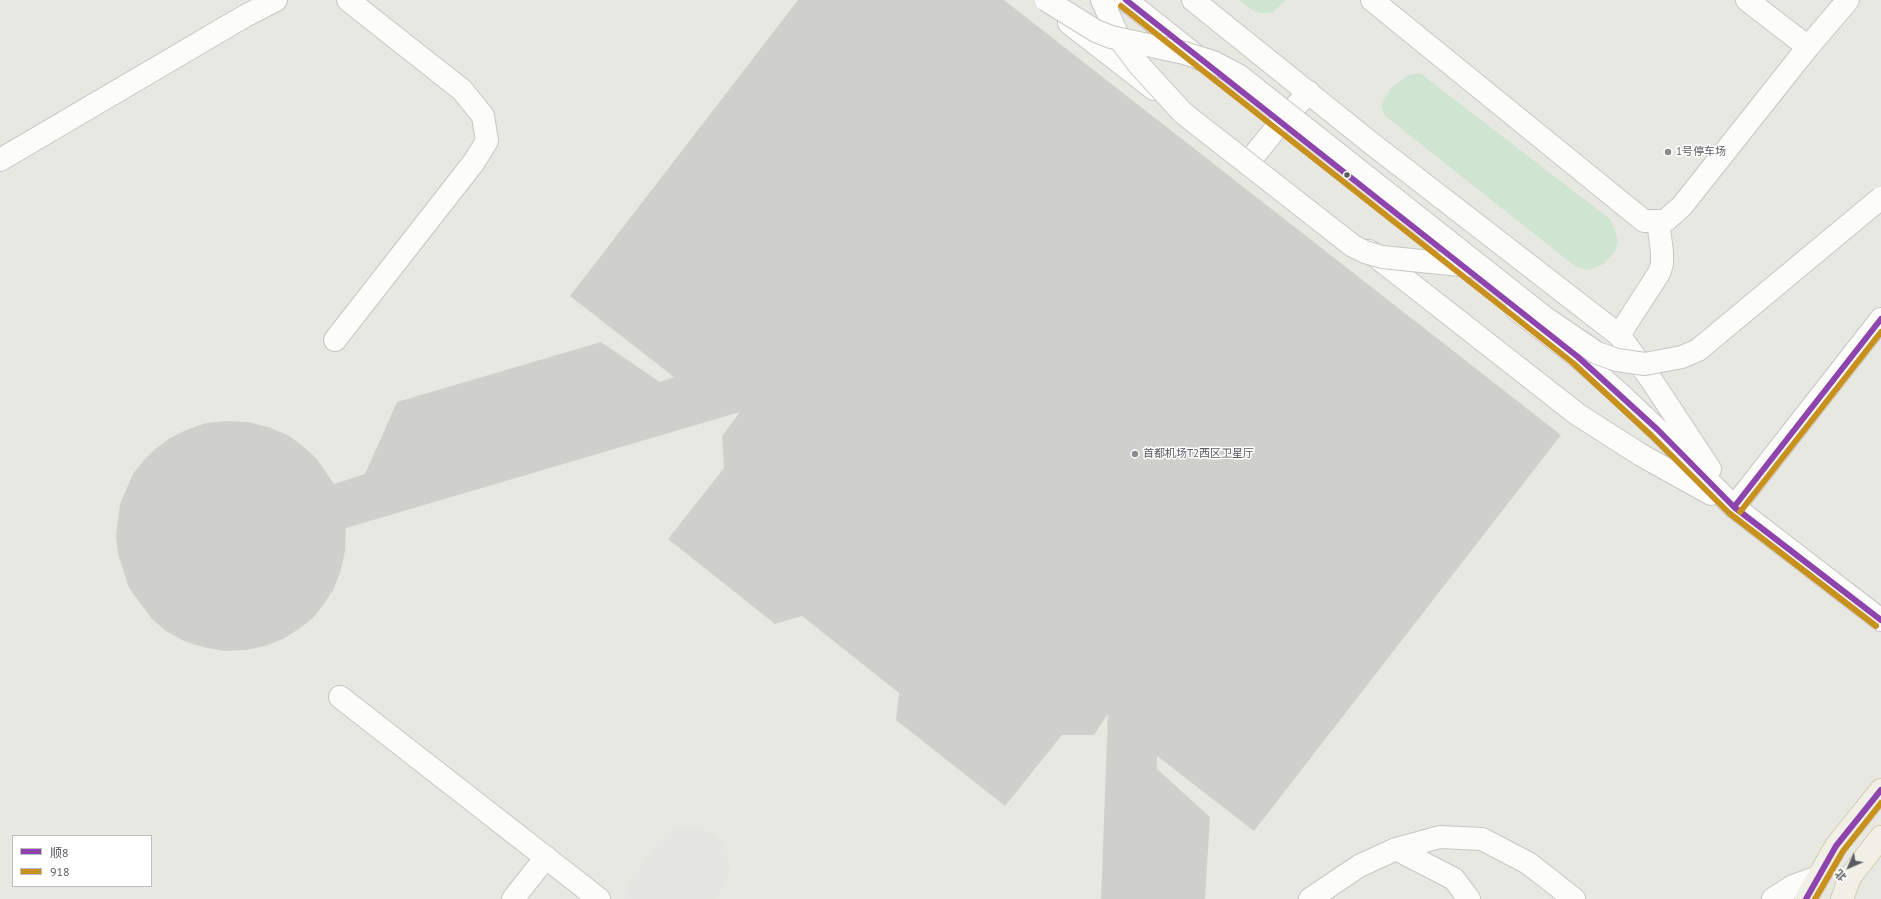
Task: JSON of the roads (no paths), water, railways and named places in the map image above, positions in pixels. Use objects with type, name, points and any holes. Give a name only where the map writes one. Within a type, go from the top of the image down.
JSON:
[{"type":"main road","points":[[1806,899],[1840,842],[1881,790]]},
{"type":"main road","points":[[1842,899],[1850,877],[1881,837]]},
{"type":"street","points":[[0,160],[245,16],[276,0]]},
{"type":"street","points":[[335,340],[474,162],[487,140],[483,116],[462,90],[348,0]]},
{"type":"street","points":[[1040,0],[1319,220],[1364,252],[1382,257],[1480,267]]},
{"type":"street","points":[[1046,0],[1096,31],[1120,40],[1184,53],[1213,62],[1238,74]]},
{"type":"street","points":[[1052,0],[1577,414],[1641,455],[1734,507]]},
{"type":"street","points":[[1102,0],[1120,40],[1140,66],[1183,113]]},
{"type":"street","points":[[1126,0],[1578,357],[1658,430],[1734,507],[1881,620]]},
{"type":"street","points":[[1143,0],[1544,318],[1597,353],[1617,360],[1645,364],[1669,361],[1698,350],[1881,198]]},
{"type":"street","points":[[1193,0],[1382,152],[1619,335],[1650,378],[1734,507]]},
{"type":"street","points":[[1372,0],[1644,221],[1665,221],[1682,206],[1808,47],[1848,0]]},
{"type":"street","points":[[1747,0],[1808,47]]},
{"type":"street","points":[[1252,158],[1280,122],[1308,92]]},
{"type":"street","points":[[1619,335],[1659,273],[1662,252],[1658,221]]},
{"type":"street","points":[[1734,507],[1881,319]]},
{"type":"street","points":[[340,697],[599,899]]},
{"type":"street","points":[[1310,899],[1359,866],[1396,849],[1440,837],[1482,840],[1528,863],[1574,899]]},
{"type":"street","points":[[1396,849],[1454,879],[1470,899]]},
{"type":"street","points":[[513,899],[546,857]]},
{"type":"street","points":[[1773,899],[1793,886],[1818,877]]},
{"type":"place","name":"1号停车场","points":[[1668,152]]},
{"type":"place","name":"首都机场T2西区卫星厅","points":[[1135,454]]}]
